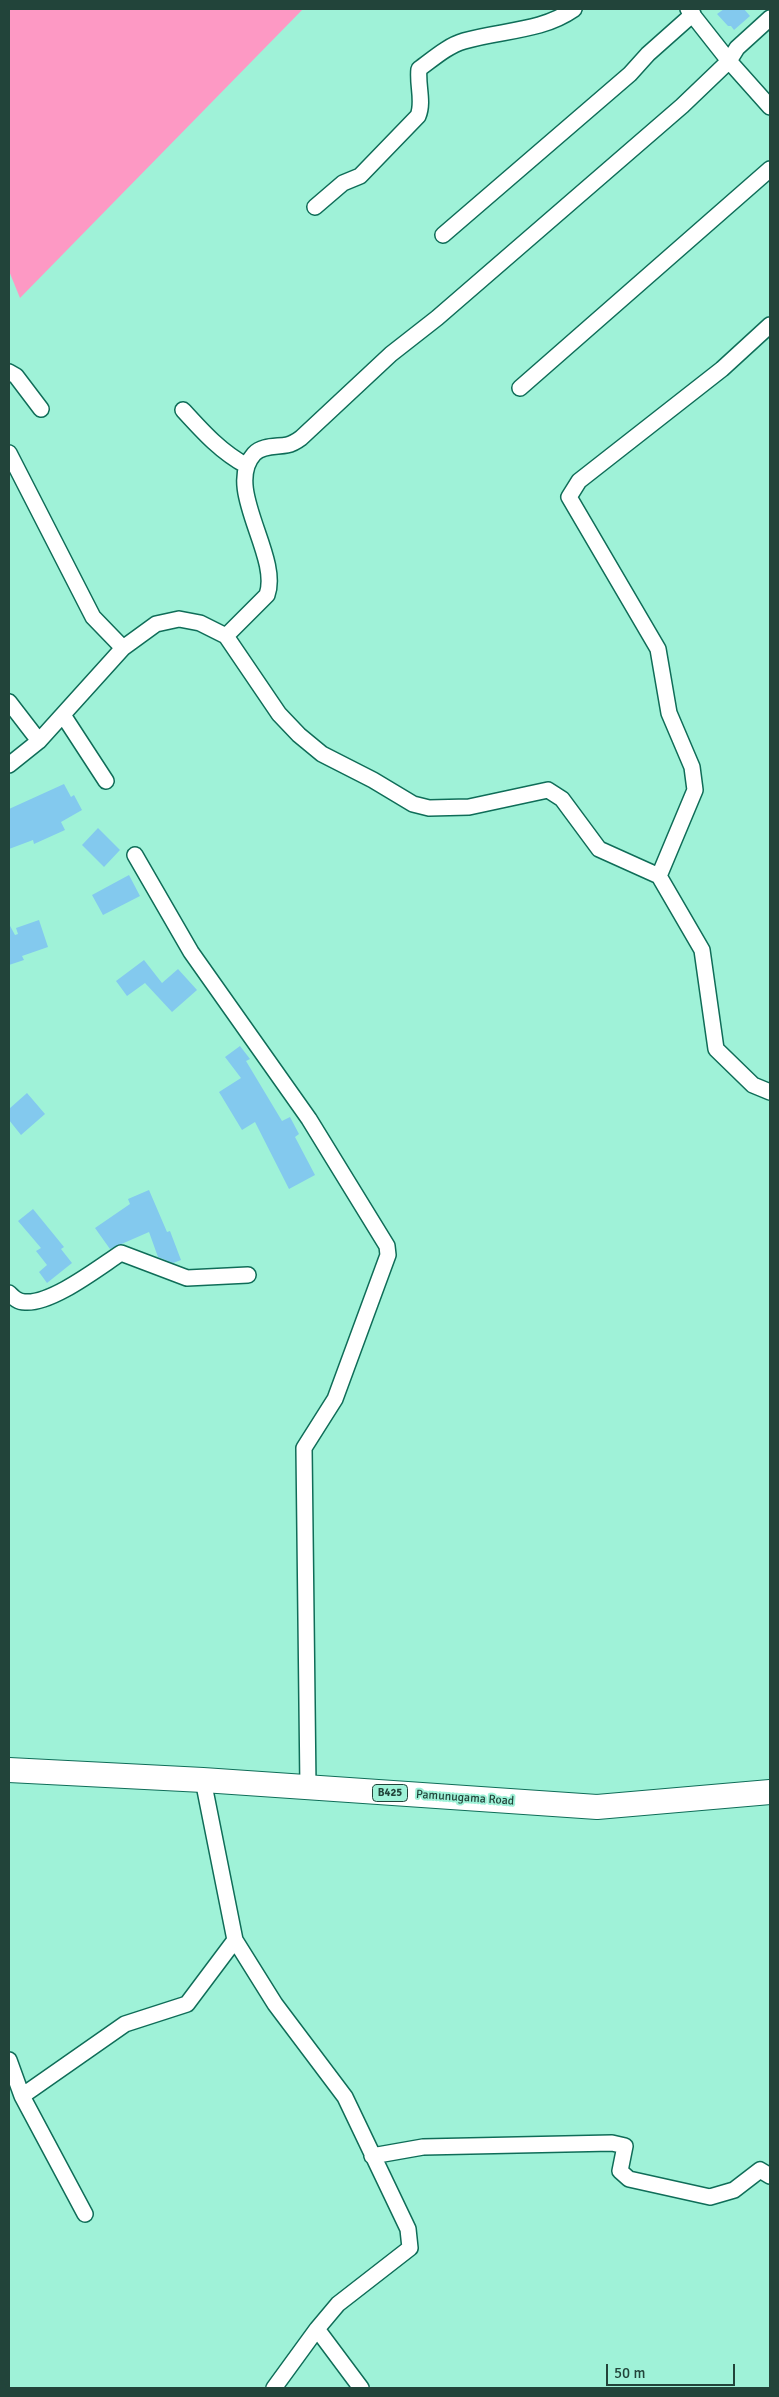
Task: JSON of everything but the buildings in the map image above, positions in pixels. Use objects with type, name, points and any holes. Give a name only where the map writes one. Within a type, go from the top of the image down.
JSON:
[{"type":"main road","name":"Pamunugama Road","points":[[9,1770],[203,1780],[597,1807],[770,1792]]},
{"type":"street","points":[[314,207],[343,183],[360,176],[418,116],[421,109],[417,80],[419,69],[445,49],[463,41],[531,29],[574,9]]},
{"type":"street","points":[[444,235],[630,74],[691,12],[770,107]]},
{"type":"street","points":[[226,636],[267,595],[270,587],[266,561],[247,494],[247,466],[254,453],[261,449],[289,445],[301,438],[391,354],[437,318],[674,113],[729,60],[737,48],[770,18]]},
{"type":"street","points":[[520,388],[770,169]]},
{"type":"street","points":[[659,876],[695,790],[692,767],[669,713],[658,649],[569,497],[579,481],[722,369],[770,325]]},
{"type":"street","points":[[9,372],[16,376],[41,409]]},
{"type":"street","points":[[183,410],[215,444],[247,466]]},
{"type":"street","points":[[9,452],[93,616],[123,648]]},
{"type":"street","points":[[9,765],[39,741],[123,648],[156,624],[179,619],[200,623],[226,636],[279,714],[299,735],[322,754],[373,780],[413,804],[429,808],[469,807],[548,790],[562,799],[599,849],[659,876],[702,950],[716,1049],[753,1085],[770,1092]]},
{"type":"street","points":[[9,702],[39,741]]},
{"type":"street","points":[[63,715],[106,781]]},
{"type":"street","points":[[135,855],[191,952],[309,1119],[387,1246],[388,1256],[335,1400],[304,1448],[308,1788]]},
{"type":"street","points":[[9,1293],[16,1300],[26,1302],[56,1295],[121,1253],[187,1278],[248,1275]]},
{"type":"street","points":[[203,1780],[235,1940],[275,2004],[345,2097],[408,2228],[410,2248],[338,2304],[317,2329],[274,2388]]},
{"type":"street","points":[[22,2096],[125,2024],[187,2004],[235,1940]]},
{"type":"street","points":[[9,2060],[22,2096],[85,2214]]},
{"type":"street","points":[[372,2156],[423,2147],[612,2143],[625,2146],[620,2171],[629,2179],[710,2197],[734,2190],[760,2170],[770,2176]]},
{"type":"street","points":[[317,2329],[361,2388]]},
{"type":"shaded area","points":[[9,9],[303,9],[20,298],[9,271]]}]
